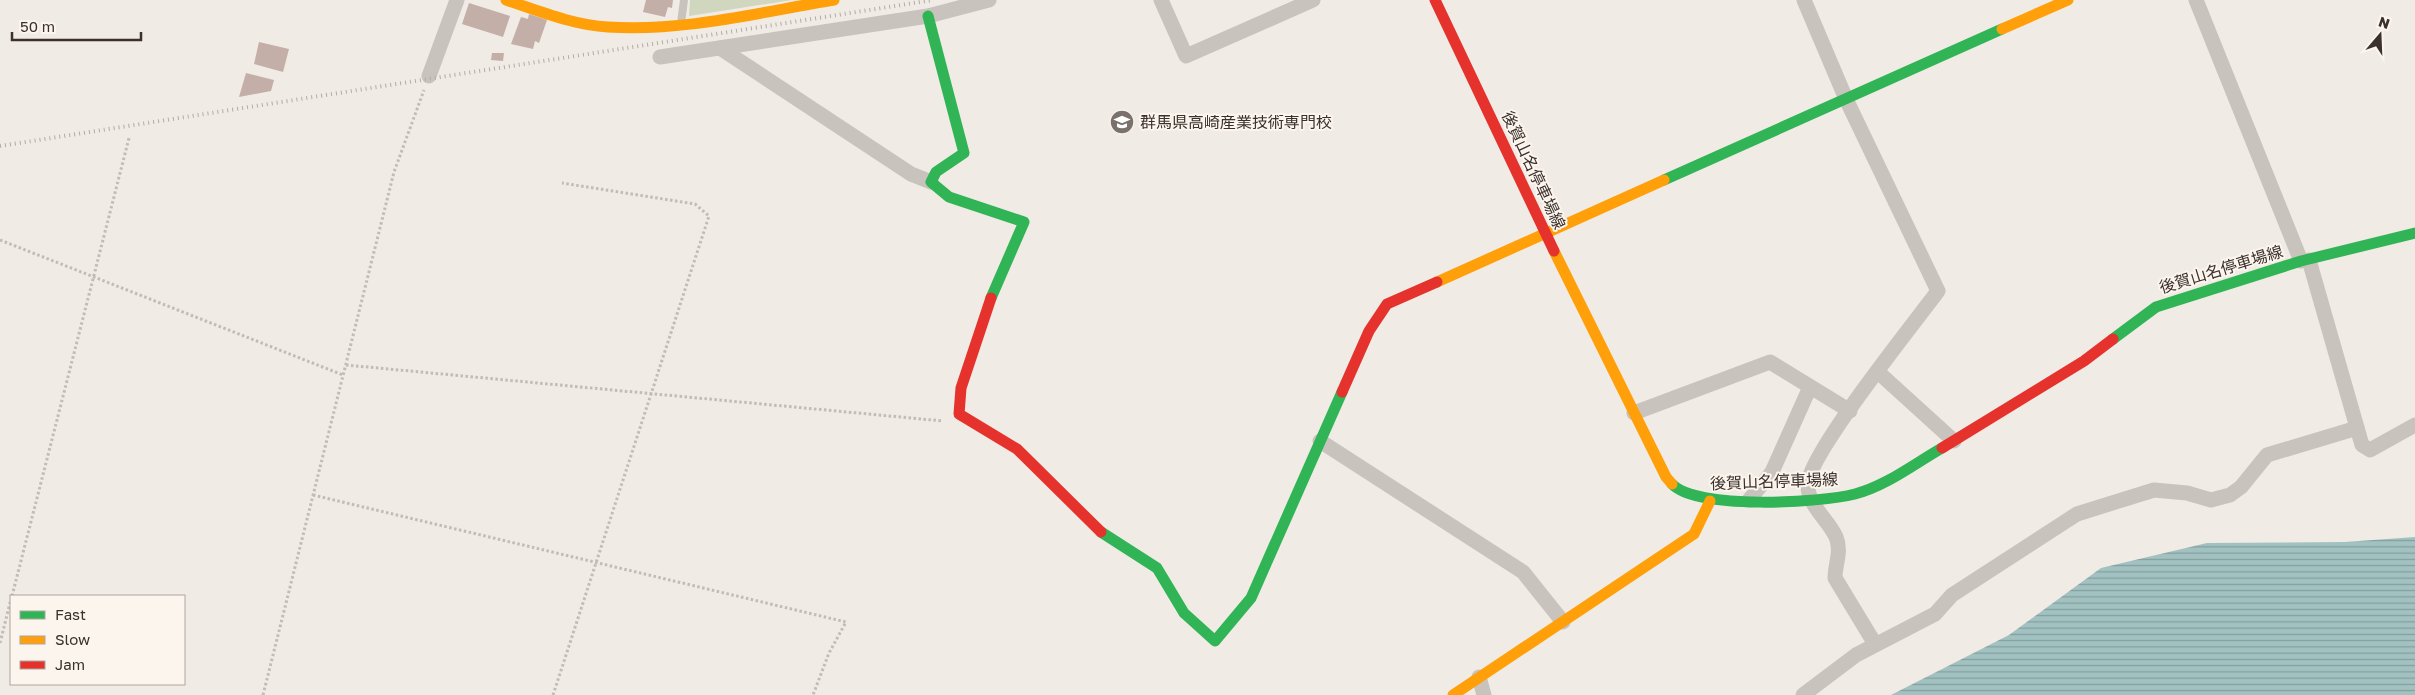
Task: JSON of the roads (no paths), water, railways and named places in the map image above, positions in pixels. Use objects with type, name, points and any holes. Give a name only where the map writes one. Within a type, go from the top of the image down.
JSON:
[{"type":"street","points":[[427,80],[457,0]]},
{"type":"street","points":[[506,0],[565,20],[607,27],[658,28],[834,0]]},
{"type":"street","points":[[660,57],[928,16],[988,0]]},
{"type":"street","points":[[1161,0],[1186,56],[1313,0]]},
{"type":"street","name":"後賀山名停車場線","points":[[1435,0],[1546,235],[1666,477],[1675,488],[1686,495],[1710,501],[1811,499],[1855,494],[1884,484],[2084,361],[2156,307],[2305,261],[2415,233]]},
{"type":"street","points":[[1804,0],[1846,99],[1938,291],[1822,449],[1807,483],[1811,499],[1836,537],[1840,550],[1835,578],[1875,644]]},
{"type":"street","points":[[720,48],[911,174],[931,182],[949,197],[1024,222],[994,293],[961,388],[959,414],[1017,449],[1100,532],[1156,568],[1184,613],[1215,641],[1251,598],[1368,331],[1387,304],[1546,235],[2068,0]]},
{"type":"street","points":[[2196,0],[2305,261],[2362,444],[2370,450],[2415,426]]},
{"type":"street","points":[[928,16],[964,153],[936,172],[931,182]]},
{"type":"street","points":[[1634,413],[1770,362],[1850,411]]},
{"type":"street","points":[[1878,372],[1954,441]]},
{"type":"street","points":[[1749,500],[1772,472],[1810,387]]},
{"type":"street","points":[[1803,695],[1875,644],[1935,614],[1952,595],[2077,514],[2154,490],[2187,493],[2211,500],[2230,495],[2242,487],[2267,455],[2357,428]]},
{"type":"street","points":[[1320,441],[1523,572],[1563,622]]},
{"type":"street","points":[[1453,695],[1694,534],[1710,501]]},
{"type":"street","points":[[1479,677],[1484,695]]},
{"type":"lane","points":[[681,24],[684,0]]},
{"type":"water","points":[[2415,537],[2415,695],[1891,695],[2009,635],[2101,568],[2207,543],[2345,542]]},
{"type":"railway","points":[[0,146],[933,0]]},
{"type":"place","name":"群馬県高崎産業技術専門校","points":[[1122,122]]}]
